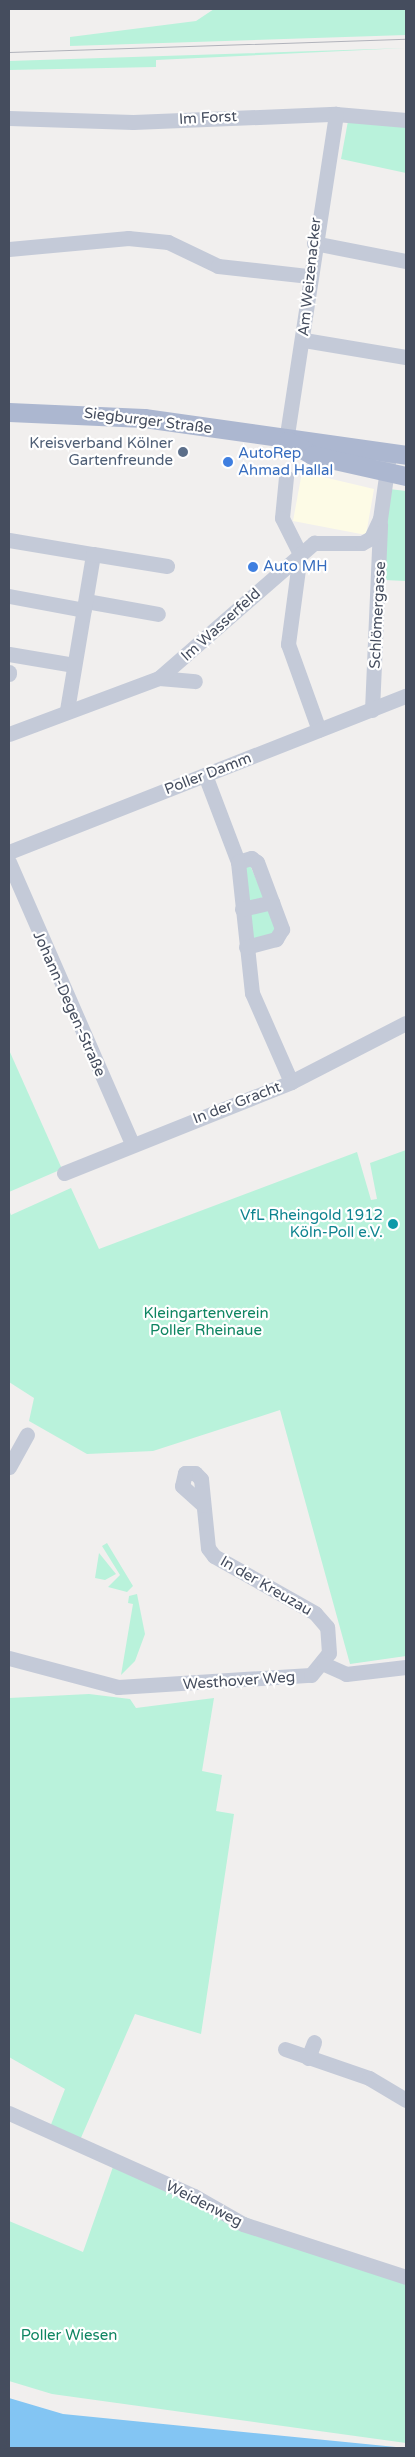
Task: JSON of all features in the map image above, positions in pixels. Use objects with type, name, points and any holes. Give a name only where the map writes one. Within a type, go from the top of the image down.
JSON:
[{"type":"main road","name":"Siegburger Straße","points":[[9,412],[110,414],[286,441],[398,454]]},
{"type":"main road","name":"Siegburger Straße","points":[[286,441],[312,455],[385,473],[406,476]]},
{"type":"street","name":"Im Forst","points":[[9,118],[133,122],[336,114],[406,120]]},
{"type":"street","name":"Am Weizenacker","points":[[286,441],[304,340],[309,276],[336,114]]},
{"type":"street","points":[[9,249],[128,238],[168,242],[218,266],[309,276]]},
{"type":"street","points":[[314,243],[406,261]]},
{"type":"street","points":[[304,340],[406,356]]},
{"type":"street","name":"Im Wasserfeld","points":[[9,734],[67,710],[159,678],[300,554],[320,540],[367,541],[380,520],[385,473],[398,454]]},
{"type":"street","points":[[286,476],[282,518],[300,554],[288,644],[319,730]]},
{"type":"street","name":"Schlömergasse","points":[[372,710],[380,520]]},
{"type":"street","points":[[9,540],[167,566]]},
{"type":"street","points":[[67,710],[93,554]]},
{"type":"street","points":[[9,596],[158,614]]},
{"type":"street","points":[[9,654],[24,655],[74,665]]},
{"type":"street","points":[[159,678],[195,681]]},
{"type":"street","name":"Poller Damm","points":[[9,852],[406,696]]},
{"type":"street","points":[[205,775],[238,862],[252,993],[291,1082]]},
{"type":"street","points":[[238,862],[251,858],[257,862],[282,929],[276,939],[246,946]]},
{"type":"street","name":"Johann-Degen-Straße","points":[[9,862],[132,1144]]},
{"type":"street","points":[[242,909],[272,902]]},
{"type":"street","name":"In der Gracht","points":[[64,1173],[132,1144],[291,1082],[406,1024]]},
{"type":"street","points":[[9,1467],[27,1435]]},
{"type":"street","name":"In der Kreuzau","points":[[203,1504],[208,1548],[214,1556],[322,1620],[331,1643],[324,1664]]},
{"type":"street","name":"Westhover Weg","points":[[9,1658],[95,1682],[139,1687],[295,1679],[311,1675],[324,1664]]},
{"type":"street","points":[[324,1664],[346,1674],[406,1667]]},
{"type":"street","points":[[308,2058],[314,2042]]},
{"type":"street","points":[[285,2049],[369,2078],[406,2100]]},
{"type":"street","name":"Weidenweg","points":[[9,2113],[194,2196],[243,2224],[406,2277]]},
{"type":"shaded area","points":[[302,472],[374,489],[366,535],[293,521]]},
{"type":"green space","points":[[214,9],[406,9],[406,35],[70,46],[70,37],[196,21]]},
{"type":"green space","points":[[406,48],[156,60],[156,67],[9,70],[9,61]]},
{"type":"green space","points":[[348,121],[406,126],[406,173],[341,159]]},
{"type":"green space","points":[[389,489],[406,491],[406,581],[384,580]]},
{"type":"green space","points":[[249,863],[264,897],[248,902],[243,865]]},
{"type":"green space","points":[[268,908],[277,932],[252,942],[248,913]]},
{"type":"green space","points":[[9,1050],[62,1169],[9,1192]]},
{"type":"green space","name":"Kleingartenverein Poller Rheinaue","points":[[406,1150],[406,1656],[350,1664],[280,1410],[153,1451],[87,1454],[29,1421],[34,1398],[9,1382],[9,1210],[11,1215],[71,1188],[99,1249],[357,1152],[371,1200],[377,1199],[370,1163]]},
{"type":"green space","points":[[107,1543],[133,1586],[127,1592],[108,1587],[120,1575],[102,1546]]},
{"type":"green space","points":[[99,1553],[116,1574],[105,1580],[95,1578]]},
{"type":"green space","points":[[137,1594],[145,1634],[135,1661],[121,1675],[133,1604],[128,1603],[129,1596]]},
{"type":"green space","points":[[89,1694],[130,1699],[136,1708],[214,1698],[202,1771],[222,1775],[216,1811],[234,1814],[201,2034],[135,2014],[80,2140],[50,2127],[65,2089],[9,2057],[9,1698]]},
{"type":"green space","name":"Poller Wiesen","points":[[114,2164],[406,2282],[406,2443],[52,2394],[9,2381],[9,2221],[83,2252]]},
{"type":"water","points":[[9,2398],[63,2414],[406,2448],[9,2448]]},
{"type":"tram line","points":[[9,52],[406,39]]},
{"type":"place","name":"Kreisverband Kölner Gartenfreunde","points":[[183,452]]},
{"type":"place","name":"AutoRep Ahmad Hallal","points":[[228,462]]},
{"type":"place","name":"Auto MH","points":[[253,567]]},
{"type":"place","name":"VfL Rheingold 1912 Köln-Poll e.V.","points":[[393,1224]]}]
